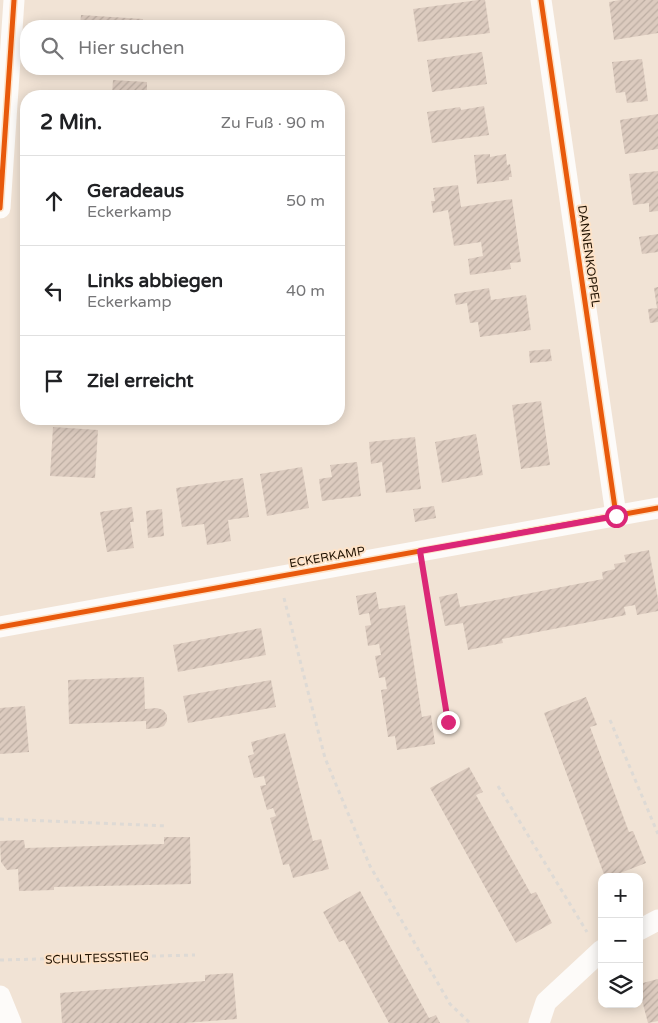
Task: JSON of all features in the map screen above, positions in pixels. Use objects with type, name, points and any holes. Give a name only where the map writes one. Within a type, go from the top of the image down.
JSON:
[{"type":"street","points":[[0,208],[14,0]]},
{"type":"street","name":"DANNENKOPPEL","points":[[541,0],[616,516]]},
{"type":"street","name":"ECKERKAMP","points":[[0,627],[658,508]]},
{"type":"street","points":[[643,928],[658,920]]},
{"type":"street","points":[[540,1023],[546,1002],[598,953]]},
{"type":"street","points":[[0,996],[11,1023]]},
{"type":"path","points":[[420,551],[448,722]]},
{"type":"path","points":[[610,720],[658,834]]},
{"type":"path","points":[[498,786],[598,948]]},
{"type":"path","points":[[0,819],[167,826]]},
{"type":"building","points":[[485,0],[490,33],[418,42],[413,9]]},
{"type":"building","points":[[620,0],[658,0],[658,33],[614,40],[609,2]]},
{"type":"building","points":[[81,15],[143,19],[143,20],[81,20]]},
{"type":"building","points":[[482,52],[487,84],[432,92],[427,60]]},
{"type":"building","points":[[642,59],[648,101],[627,103],[625,92],[616,93],[612,62]]},
{"type":"building","points":[[113,80],[147,82],[147,90],[112,90]]},
{"type":"building","points":[[484,106],[489,135],[432,143],[427,112],[460,107],[461,110]]},
{"type":"building","points":[[658,114],[658,149],[625,154],[620,120]]},
{"type":"building","points":[[490,154],[490,157],[506,154],[507,165],[510,164],[512,177],[509,177],[509,180],[477,184],[474,155]]},
{"type":"building","points":[[658,171],[658,211],[649,212],[649,203],[633,205],[629,174]]},
{"type":"building","points":[[458,185],[461,207],[512,199],[521,262],[510,263],[511,269],[470,275],[468,259],[483,256],[481,242],[454,246],[448,210],[433,213],[431,201],[435,201],[433,188]]},
{"type":"building","points":[[658,234],[658,252],[642,254],[639,237]]},
{"type":"building","points":[[658,287],[658,322],[650,323],[648,309],[657,308],[654,288]]},
{"type":"building","points":[[489,288],[491,300],[526,295],[531,330],[480,337],[478,322],[470,323],[467,303],[456,305],[454,294]]},
{"type":"building","points":[[550,349],[552,361],[530,363],[529,351]]},
{"type":"building","points":[[541,401],[550,465],[521,469],[512,405]]},
{"type":"building","points":[[53,427],[98,430],[95,478],[50,476]]},
{"type":"building","points":[[476,434],[483,475],[442,483],[435,442]]},
{"type":"building","points":[[415,437],[421,489],[386,493],[382,462],[371,464],[369,442]]},
{"type":"building","points":[[357,462],[361,496],[322,501],[319,479],[332,477],[330,465]]},
{"type":"building","points":[[302,467],[309,508],[267,516],[260,474]]},
{"type":"building","points":[[243,478],[249,517],[228,520],[231,541],[207,545],[204,524],[182,527],[176,488]]},
{"type":"building","points":[[434,506],[436,518],[415,522],[413,509]]},
{"type":"building","points":[[132,507],[134,522],[130,522],[134,548],[107,552],[100,512]]},
{"type":"building","points":[[162,509],[164,536],[148,538],[146,511]]},
{"type":"building","points":[[649,550],[658,599],[658,611],[637,615],[635,605],[624,607],[626,615],[502,639],[503,643],[468,650],[463,623],[445,626],[439,597],[457,593],[460,607],[603,579],[602,572],[615,569],[614,564],[626,562],[624,555]]},
{"type":"building","points":[[376,592],[379,609],[405,605],[422,717],[431,715],[435,744],[397,750],[395,736],[388,737],[381,690],[387,689],[385,677],[379,678],[375,656],[381,655],[379,644],[368,646],[365,626],[371,625],[369,613],[359,615],[356,596]]},
{"type":"building","points":[[261,628],[266,655],[178,672],[173,645]]},
{"type":"building","points":[[144,677],[145,709],[157,708],[163,710],[167,715],[167,721],[164,726],[146,729],[146,721],[69,724],[68,680]]},
{"type":"building","points":[[271,680],[276,707],[188,723],[183,696]]},
{"type":"building","points":[[586,697],[597,725],[590,727],[629,832],[633,831],[646,863],[620,873],[604,873],[544,713]]},
{"type":"building","points":[[25,706],[29,752],[0,754],[0,708]]},
{"type":"building","points":[[285,733],[313,841],[321,839],[329,869],[293,878],[289,864],[283,865],[270,818],[276,816],[273,808],[267,810],[260,786],[266,785],[264,776],[254,778],[248,756],[254,754],[251,742]]},
{"type":"building","points":[[469,767],[483,792],[476,795],[531,894],[536,892],[552,923],[516,943],[430,788]]},
{"type":"building","points":[[164,837],[190,837],[191,884],[54,887],[54,890],[19,891],[18,869],[7,870],[1,862],[0,841],[24,840],[25,848],[164,844]]},
{"type":"building","points":[[360,891],[429,1018],[436,1015],[440,1023],[389,1023],[344,940],[339,942],[323,912]]},
{"type":"building","points":[[233,973],[237,1019],[184,1023],[62,1023],[60,993],[205,981],[205,975]]},
{"type":"building","points":[[658,979],[658,1021],[648,1023],[643,1004],[643,983]]},
{"type":"cycle path","points":[[0,208],[14,0]]},
{"type":"cycle path","points":[[541,0],[616,515]]},
{"type":"cycle path","points":[[0,627],[658,508]]},
{"type":"route","points":[[448,722],[420,551],[616,516]]}]
